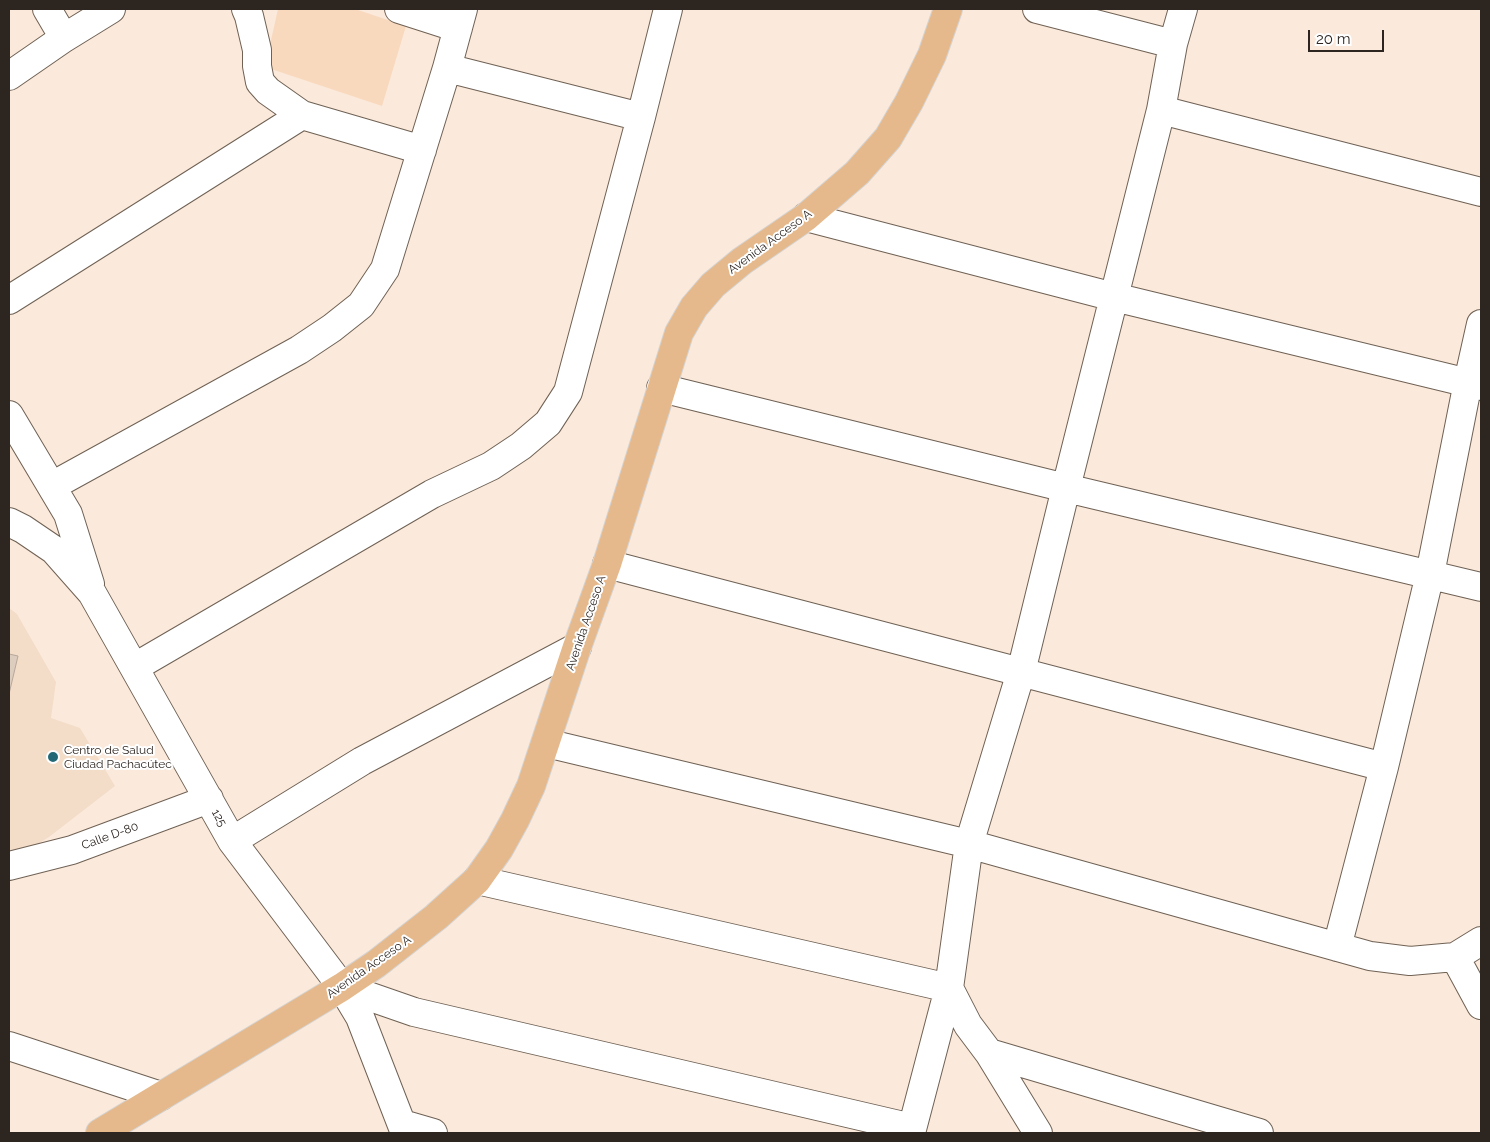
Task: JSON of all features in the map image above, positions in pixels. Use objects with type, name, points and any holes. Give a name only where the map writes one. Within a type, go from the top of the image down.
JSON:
[{"type":"main road","name":"Avenida Acceso A","points":[[100,1133],[342,987],[408,940],[477,880],[499,849],[531,786],[607,564],[679,333],[694,307],[713,285],[742,260],[806,217],[857,173],[888,138],[909,102],[932,54],[948,9]]},
{"type":"street","points":[[47,9],[64,38]]},
{"type":"street","points":[[9,76],[64,38],[111,9]]},
{"type":"street","points":[[246,9],[257,50],[256,66],[260,82],[268,91],[302,115],[422,150]]},
{"type":"street","points":[[52,486],[299,350],[332,328],[361,305],[385,269],[447,68],[460,18],[399,9]]},
{"type":"street","points":[[135,666],[432,494],[491,466],[521,446],[548,423],[568,392],[668,9]]},
{"type":"street","points":[[1037,9],[1173,44]]},
{"type":"street","points":[[342,987],[414,1012],[912,1131],[949,988],[969,844],[1021,672],[1161,110],[1173,44],[1183,9]]},
{"type":"street","points":[[447,68],[641,117]]},
{"type":"street","points":[[1161,110],[1481,192]]},
{"type":"street","points":[[9,300],[302,115]]},
{"type":"street","points":[[806,217],[1114,297],[1475,384]]},
{"type":"street","points":[[1337,947],[1384,767],[1475,384],[1481,324]]},
{"type":"street","points":[[661,388],[1066,488],[1481,587]]},
{"type":"street","points":[[9,415],[68,514],[92,593]]},
{"type":"street","name":"125","points":[[9,522],[54,550],[92,593],[135,666],[232,841],[342,987],[360,1018],[403,1129]]},
{"type":"street","points":[[607,564],[1384,767]]},
{"type":"street","points":[[232,841],[362,762],[577,648]]},
{"type":"street","points":[[546,743],[969,844],[1370,956],[1410,961],[1455,957],[1481,941]]},
{"type":"street","name":"Calle D-80","points":[[9,866],[72,850],[208,799]]},
{"type":"street","points":[[477,880],[949,988]]},
{"type":"street","points":[[1455,957],[1481,1005]]},
{"type":"street","points":[[949,988],[968,1026],[989,1053],[1038,1133]]},
{"type":"street","points":[[9,1046],[160,1096]]},
{"type":"street","points":[[989,1053],[1259,1133]]},
{"type":"street","points":[[403,1129],[433,1133]]},
{"type":"shaded area","points":[[278,9],[355,9],[406,26],[382,106],[265,67]]},
{"type":"shaded area","name":"Centro de Salud Ciudad Pachacútec","points":[[9,608],[17,614],[56,682],[51,718],[80,728],[115,786],[49,837],[33,847],[11,851],[9,851]]},
{"type":"building","points":[[9,654],[18,656],[9,694]]},
{"type":"place","name":"Centro de Salud Ciudad Pachacútec","points":[[53,757]]}]
